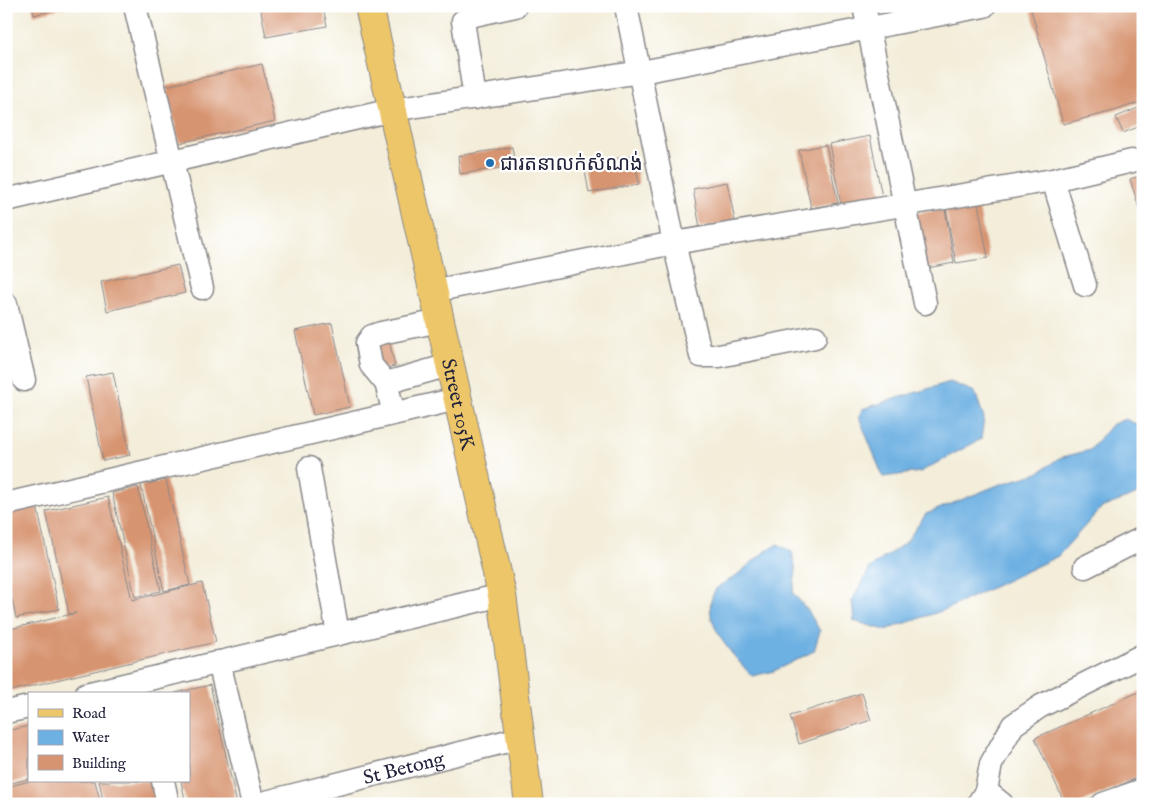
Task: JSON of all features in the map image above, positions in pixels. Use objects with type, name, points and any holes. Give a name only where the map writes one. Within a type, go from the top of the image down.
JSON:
[{"type":"main road","name":"Street 105K","points":[[369,6],[502,595],[529,804]]},
{"type":"street","points":[[135,6],[202,288]]},
{"type":"street","points":[[475,98],[462,21],[470,16],[516,6]]},
{"type":"street","points":[[626,6],[641,72],[674,243],[702,357],[719,356],[815,338]]},
{"type":"street","points":[[864,6],[925,303]]},
{"type":"street","points":[[6,200],[392,110],[641,72],[868,28],[916,12],[984,6]]},
{"type":"street","points":[[433,291],[674,243],[1053,180],[1132,161]]},
{"type":"street","points":[[1053,180],[1085,285]]},
{"type":"street","points":[[6,304],[24,380]]},
{"type":"street","points":[[394,413],[386,383],[371,365],[367,343],[372,336],[440,321]]},
{"type":"street","points":[[386,383],[449,365]]},
{"type":"street","points":[[6,504],[457,399]]},
{"type":"street","points":[[309,468],[338,634]]},
{"type":"street","points":[[1085,567],[1143,538]]},
{"type":"street","points":[[102,692],[142,687],[219,662],[502,595]]},
{"type":"street","points":[[989,799],[991,764],[1013,725],[1041,706],[1143,655]]},
{"type":"street","points":[[219,662],[253,804]]},
{"type":"street","points":[[6,712],[28,707]]},
{"type":"street","name":"St Betong","points":[[258,804],[520,738]]},
{"type":"street","points":[[163,782],[168,804]]},
{"type":"street","points":[[1103,804],[1143,790]]},
{"type":"water","points":[[950,382],[975,392],[984,418],[981,439],[920,472],[883,477],[859,417],[862,409]]},
{"type":"water","points":[[1125,419],[1143,427],[1143,489],[1135,495],[1101,508],[1058,556],[947,609],[885,630],[854,621],[852,601],[870,568],[906,542],[926,514],[998,485],[1038,473],[1059,458],[1090,450],[1111,425]]},
{"type":"water","points":[[778,544],[792,552],[796,571],[793,593],[809,612],[820,631],[814,651],[774,671],[752,676],[727,648],[720,636],[714,624],[711,601],[718,587],[736,576],[762,554]]},
{"type":"building","points":[[32,6],[66,6],[66,7],[34,15]]},
{"type":"building","points":[[260,6],[323,6],[327,26],[266,37]]},
{"type":"building","points":[[1030,6],[1143,6],[1143,101],[1114,111],[1063,124]]},
{"type":"building","points":[[262,64],[275,121],[179,143],[166,86]]},
{"type":"building","points":[[1143,106],[1143,125],[1123,133],[1116,117]]},
{"type":"building","points":[[870,136],[882,197],[841,205],[829,144]]},
{"type":"building","points":[[826,145],[838,203],[811,208],[799,150]]},
{"type":"building","points":[[512,147],[515,166],[460,174],[458,156]]},
{"type":"building","points":[[634,155],[639,184],[589,193],[584,165]]},
{"type":"building","points":[[1143,175],[1143,218],[1142,218],[1130,179]]},
{"type":"building","points":[[727,182],[735,221],[700,228],[693,189]]},
{"type":"building","points":[[978,203],[988,258],[956,263],[946,209]]},
{"type":"building","points":[[945,209],[954,263],[922,269],[913,214]]},
{"type":"building","points":[[178,265],[185,293],[107,311],[101,282]]},
{"type":"building","points":[[332,323],[350,407],[313,415],[295,331]]},
{"type":"building","points":[[389,340],[395,366],[378,370],[372,343]]},
{"type":"building","points":[[113,372],[130,455],[103,461],[86,377]]},
{"type":"building","points":[[166,480],[190,585],[164,591],[141,485]]},
{"type":"building","points":[[138,487],[161,591],[135,597],[112,493]]},
{"type":"building","points":[[108,497],[132,600],[202,583],[216,642],[6,692],[6,630],[76,613],[69,614],[46,511]]},
{"type":"building","points":[[37,506],[59,609],[16,618],[6,571],[6,512]]},
{"type":"building","points":[[210,685],[237,804],[186,804],[181,782],[190,782],[190,692],[179,692]]},
{"type":"building","points":[[1143,690],[1143,775],[1078,804],[1065,804],[1035,738]]},
{"type":"building","points":[[862,693],[871,720],[799,744],[790,716]]},
{"type":"building","points":[[28,726],[28,779],[6,784],[6,731]]},
{"type":"building","points":[[28,782],[95,782],[101,804],[6,804],[6,787]]},
{"type":"building","points":[[99,782],[152,782],[157,804],[104,804]]},
{"type":"place","name":"ជារតនាលក់សំណង់","points":[[490,163]]}]
